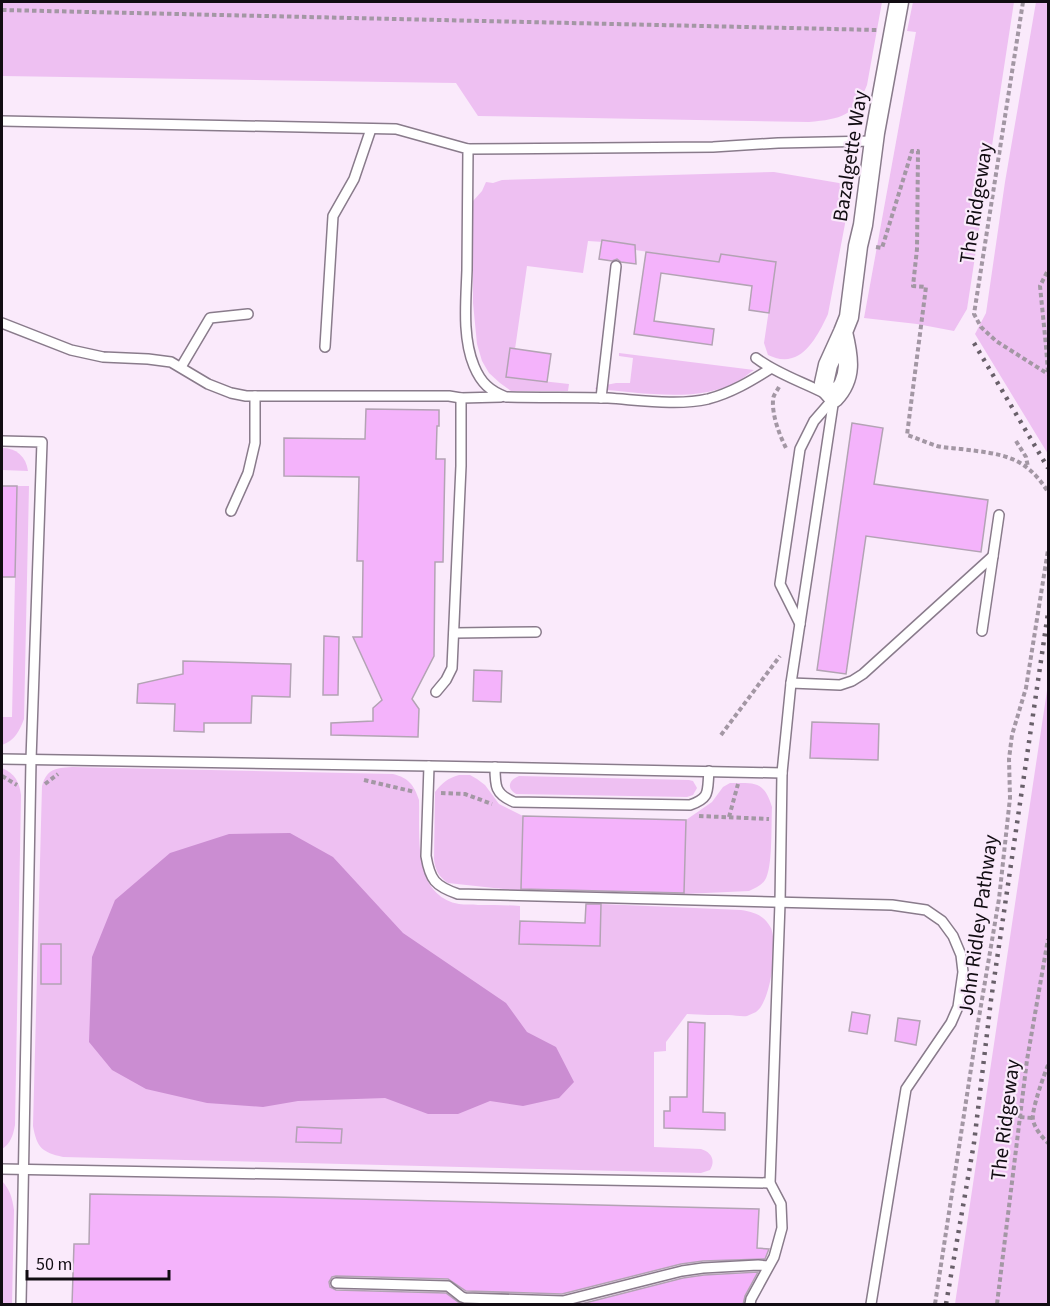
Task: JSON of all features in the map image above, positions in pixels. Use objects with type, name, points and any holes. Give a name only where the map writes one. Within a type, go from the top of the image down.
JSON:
[{"type":"street","name":"Bazalgette Way","points":[[834,398],[846,379],[849,356],[846,325],[874,141],[898,5]]},
{"type":"lane","points":[[2,121],[396,129],[468,149],[713,147],[874,141]]},
{"type":"lane","points":[[325,347],[333,216],[354,179],[371,129]]},
{"type":"lane","points":[[468,149],[466,316],[469,349],[475,368],[484,383],[494,392],[506,397]]},
{"type":"lane","points":[[601,398],[616,266]]},
{"type":"lane","points":[[181,367],[210,318],[248,314]]},
{"type":"lane","points":[[2,323],[71,350],[103,357],[171,362],[208,384],[231,393],[255,396],[601,398],[686,402],[708,399],[730,392],[770,369]]},
{"type":"lane","points":[[756,358],[770,369],[834,398]]},
{"type":"lane","points":[[231,511],[248,473],[255,443],[255,396]]},
{"type":"lane","points":[[436,692],[452,668],[461,466],[461,398]]},
{"type":"lane","points":[[750,1305],[774,1257],[782,1228],[781,1204],[770,1183],[780,903],[782,773],[791,683],[834,398]]},
{"type":"lane","points":[[800,624],[780,584],[800,449],[814,421],[834,398]]},
{"type":"lane","points":[[2,441],[42,442],[31,786],[21,1305]]},
{"type":"lane","points":[[982,631],[999,515]]},
{"type":"lane","points":[[791,683],[840,686],[852,681],[863,674],[993,556]]},
{"type":"lane","points":[[454,633],[536,632]]},
{"type":"lane","points":[[2,759],[782,773]]},
{"type":"lane","points":[[429,765],[426,856],[428,870],[434,881],[443,889],[458,894],[892,905],[926,910],[942,921],[953,936],[961,955],[963,972],[958,1007],[951,1023],[906,1089],[871,1305]]},
{"type":"lane","points":[[495,767],[495,783],[504,798],[514,802],[538,803],[690,805],[700,802],[706,795],[709,771]]},
{"type":"lane","points":[[2,1169],[770,1183]]},
{"type":"lane","points":[[336,1283],[448,1286],[465,1298],[543,1302],[573,1299],[692,1270],[768,1266]]},
{"type":"path","name":"The Ridgeway","points":[[1023,2],[974,314],[981,327],[996,341],[1048,374]]},
{"type":"path","points":[[2,10],[880,30],[898,5]]},
{"type":"path","points":[[877,248],[882,248],[912,151],[918,151],[917,249],[913,286],[926,287],[907,435],[938,447],[992,453],[1011,458],[1035,473],[1048,492]]},
{"type":"path","points":[[1048,270],[1040,286],[1048,374]]},
{"type":"path","points":[[1016,441],[1026,457],[1028,467]]},
{"type":"path","name":"John Ridley Pathway","points":[[935,1305],[999,899],[1010,798],[1009,759],[1012,735],[1026,688],[1048,550]]},
{"type":"path","points":[[721,735],[783,652]]},
{"type":"path","points":[[2,776],[18,785],[43,786],[53,776],[63,772]]},
{"type":"path","points":[[355,778],[415,792],[465,794],[501,808]]},
{"type":"path","points":[[699,816],[781,820]]},
{"type":"path","name":"The Ridgeway","points":[[997,1305],[1027,1060],[1048,939]]},
{"type":"path","points":[[1048,1065],[1032,1118],[1039,1134],[1048,1143]]},
{"type":"path","points":[[1020,1117],[1032,1118]]},
{"type":"shaded area","points":[[2,2],[882,2],[867,85],[862,95],[852,110],[846,114],[809,122],[478,116],[456,83],[2,76]]},
{"type":"shaded area","points":[[913,2],[1014,2],[967,309],[954,331],[864,318],[916,32],[907,31]]},
{"type":"shaded area","points":[[1036,2],[1048,2],[1048,454],[975,334],[986,313],[1005,182]]},
{"type":"shaded area","points":[[774,172],[839,183],[851,192],[828,314],[814,340],[804,352],[792,358],[779,359],[768,355],[764,343],[776,262],[721,254],[719,262],[635,250],[634,244],[588,241],[583,273],[527,266],[515,349],[510,348],[506,377],[569,384],[568,391],[511,391],[489,373],[482,361],[477,344],[473,303],[473,201],[486,182]]},
{"type":"shaded area","points":[[619,353],[754,370],[738,381],[705,392],[668,395],[595,389],[616,383],[630,383],[633,358],[619,356]]},
{"type":"shaded area","points":[[2,448],[12,449],[20,454],[28,471],[2,470]]},
{"type":"shaded area","points":[[17,486],[29,486],[24,719],[16,735],[2,745],[2,717],[12,717]]},
{"type":"shaded area","points":[[1048,684],[1048,1304],[955,1304]]},
{"type":"shaded area","points":[[72,767],[393,774],[399,776],[410,783],[419,800],[422,862],[426,877],[433,889],[444,898],[459,904],[520,906],[520,944],[599,946],[601,904],[741,910],[762,917],[771,928],[774,947],[772,973],[766,997],[761,1006],[748,1016],[687,1014],[666,1042],[666,1051],[654,1052],[654,1147],[705,1150],[710,1154],[712,1160],[710,1170],[701,1173],[63,1157],[45,1151],[36,1139],[33,1126],[42,786],[46,776],[52,770]]},
{"type":"shaded area","points":[[2,768],[16,778],[21,795],[15,1125],[8,1144],[2,1149]]},
{"type":"shaded area","points":[[459,775],[470,775],[477,779],[485,785],[499,804],[523,816],[521,891],[448,883],[438,873],[434,859],[435,792],[446,781]]},
{"type":"shaded area","points":[[519,776],[689,780],[693,781],[697,788],[693,795],[687,797],[516,794],[510,784]]},
{"type":"shaded area","points":[[730,783],[752,783],[762,788],[769,798],[772,807],[768,874],[762,884],[749,891],[684,894],[686,820],[712,802],[723,787]]},
{"type":"shaded area","points":[[290,833],[333,857],[403,933],[506,1003],[527,1032],[556,1047],[574,1082],[559,1098],[523,1106],[490,1101],[458,1114],[428,1114],[385,1098],[298,1101],[263,1107],[207,1103],[146,1089],[112,1070],[89,1042],[92,957],[115,900],[170,853],[229,834]]},
{"type":"shaded area","points":[[2,1181],[10,1194],[14,1210],[12,1304],[2,1304]]},
{"type":"building","points":[[602,240],[635,245],[636,264],[621,262],[617,259],[612,261],[599,259]]},
{"type":"building","points":[[646,252],[719,262],[721,254],[776,262],[769,313],[749,310],[752,286],[661,273],[654,321],[714,329],[712,345],[634,334]]},
{"type":"building","points":[[510,348],[551,354],[547,382],[506,377]]},
{"type":"building","points":[[366,409],[439,410],[436,459],[445,459],[443,562],[435,562],[434,656],[412,699],[419,709],[418,737],[331,735],[331,723],[373,721],[373,708],[382,700],[353,637],[362,637],[363,561],[357,561],[359,477],[284,476],[284,438],[365,439]]},
{"type":"building","points":[[852,423],[883,428],[874,484],[988,500],[981,552],[866,536],[846,674],[817,670]]},
{"type":"building","points":[[2,486],[17,486],[15,577],[2,577]]},
{"type":"building","points":[[324,636],[339,637],[338,695],[323,695]]},
{"type":"building","points":[[183,661],[291,664],[290,697],[252,696],[251,723],[204,723],[204,732],[174,731],[175,704],[137,703],[138,684],[183,674]]},
{"type":"building","points":[[474,670],[502,671],[501,702],[473,701]]},
{"type":"building","points":[[812,722],[879,724],[878,760],[810,758]]},
{"type":"building","points":[[523,816],[686,820],[684,893],[521,889]]},
{"type":"building","points":[[586,904],[601,904],[600,946],[519,944],[520,921],[585,923]]},
{"type":"building","points":[[41,944],[61,944],[61,984],[41,984]]},
{"type":"building","points":[[852,1012],[870,1015],[867,1034],[849,1031]]},
{"type":"building","points":[[898,1018],[920,1021],[916,1045],[895,1041]]},
{"type":"building","points":[[688,1022],[705,1023],[703,1112],[725,1113],[725,1130],[664,1128],[664,1111],[670,1111],[670,1097],[687,1097]]},
{"type":"building","points":[[297,1127],[342,1129],[341,1143],[296,1142]]},
{"type":"building","points":[[90,1194],[759,1209],[757,1248],[769,1249],[765,1259],[681,1264],[562,1294],[466,1291],[448,1279],[336,1276],[332,1277],[329,1282],[330,1287],[336,1290],[446,1293],[463,1305],[72,1305],[74,1244],[89,1244]]},
{"type":"building","points":[[758,1272],[745,1296],[743,1305],[577,1305],[683,1278]]},
{"type":"railway","points":[[974,343],[1048,468]]},
{"type":"railway","points":[[946,1304],[974,1143],[991,1000],[1048,613]]}]
